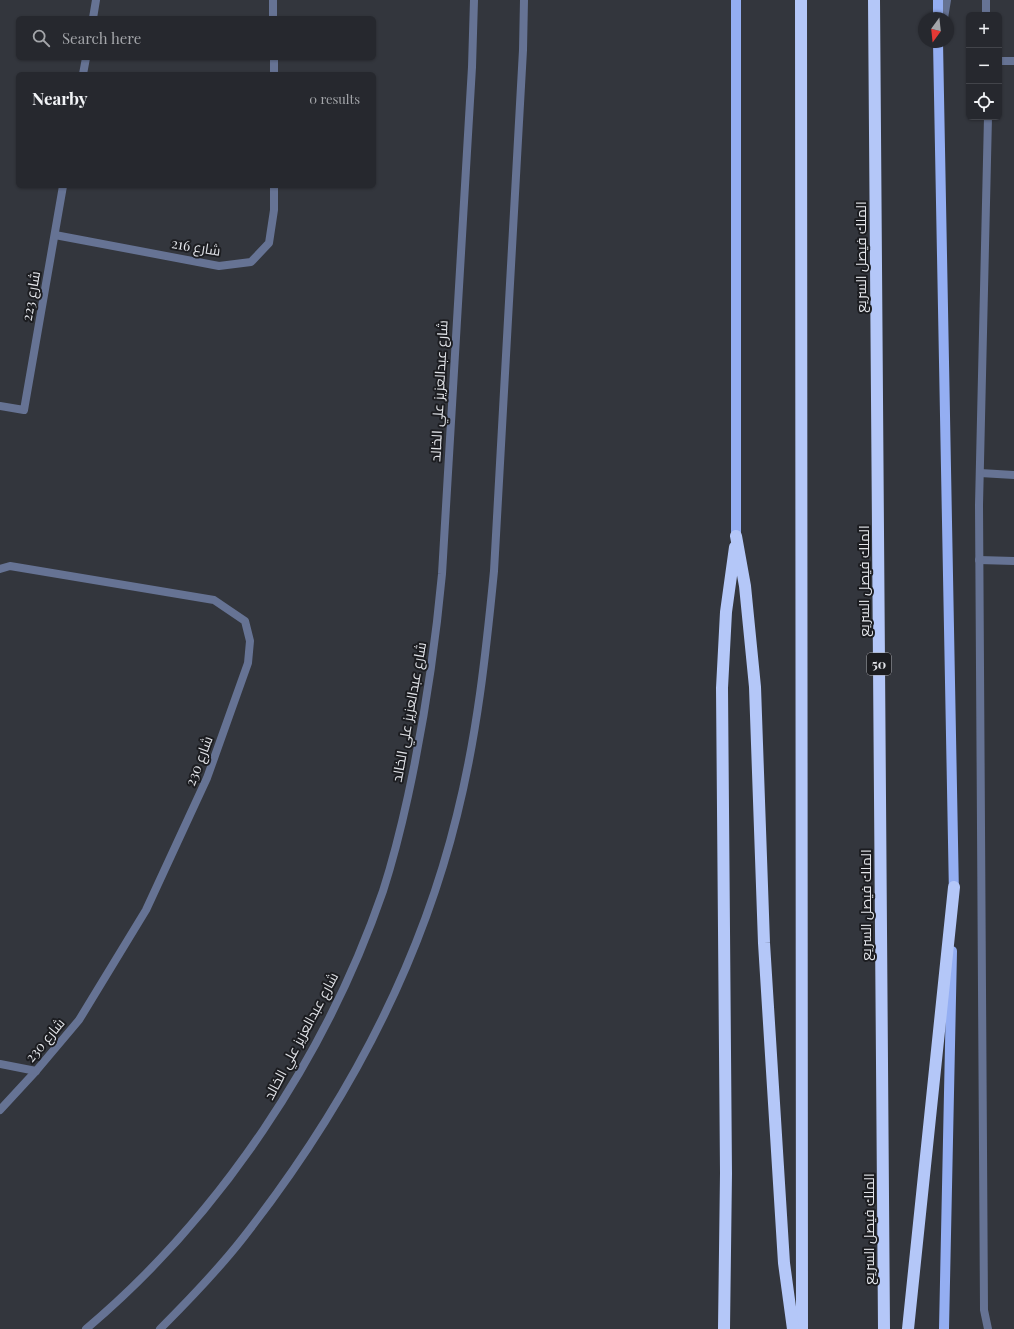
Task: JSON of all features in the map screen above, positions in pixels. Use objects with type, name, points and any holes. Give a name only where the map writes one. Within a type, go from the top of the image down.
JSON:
[{"type":"highway","points":[[801,0],[802,1329]]},
{"type":"highway","name":"الملك فيصل السريع","points":[[874,0],[884,1329]]},
{"type":"highway","points":[[724,1329],[726,1172],[722,688],[726,612],[736,536]]},
{"type":"highway","points":[[736,536],[745,586],[755,687],[765,959],[784,1263],[793,1329]]},
{"type":"highway","points":[[908,1329],[954,887]]},
{"type":"main road","points":[[736,0],[736,536]]},
{"type":"main road","points":[[938,0],[938,12]]},
{"type":"main road","points":[[939,48],[954,887],[944,1329]]},
{"type":"street","points":[[93,16],[96,0]]},
{"type":"street","points":[[273,0],[273,16]]},
{"type":"street","name":"شارع عبدالعزيز علي الخالد","points":[[86,1329],[138,1282],[175,1243],[242,1160],[272,1116],[300,1071],[346,983],[383,890],[402,824],[417,757],[428,696],[437,628],[442,574],[472,67],[474,0]]},
{"type":"street","points":[[160,1329],[202,1287],[242,1239],[280,1189],[343,1093],[369,1047],[412,955],[431,902],[457,815],[479,703],[494,571],[523,58],[524,0]]},
{"type":"street","points":[[945,12],[947,0]]},
{"type":"street","points":[[986,0],[986,12]]},
{"type":"street","points":[[83,72],[86,60]]},
{"type":"street","points":[[274,60],[274,72]]},
{"type":"street","points":[[1002,61],[1014,61]]},
{"type":"street","points":[[988,120],[979,560],[984,1310],[988,1329]]},
{"type":"street","name":"شارع 223","points":[[0,406],[24,410],[63,188]]},
{"type":"street","name":"شارع 216","points":[[55,235],[219,266],[251,262],[269,243],[274,210],[274,188]]},
{"type":"street","points":[[980,473],[1014,475]]},
{"type":"street","points":[[979,560],[1014,561]]},
{"type":"street","name":"شارع 230","points":[[0,569],[10,566],[214,600],[245,621],[250,641],[248,663],[207,778],[146,910],[79,1020],[36,1071],[0,1110]]},
{"type":"street","points":[[0,1064],[36,1071]]}]
